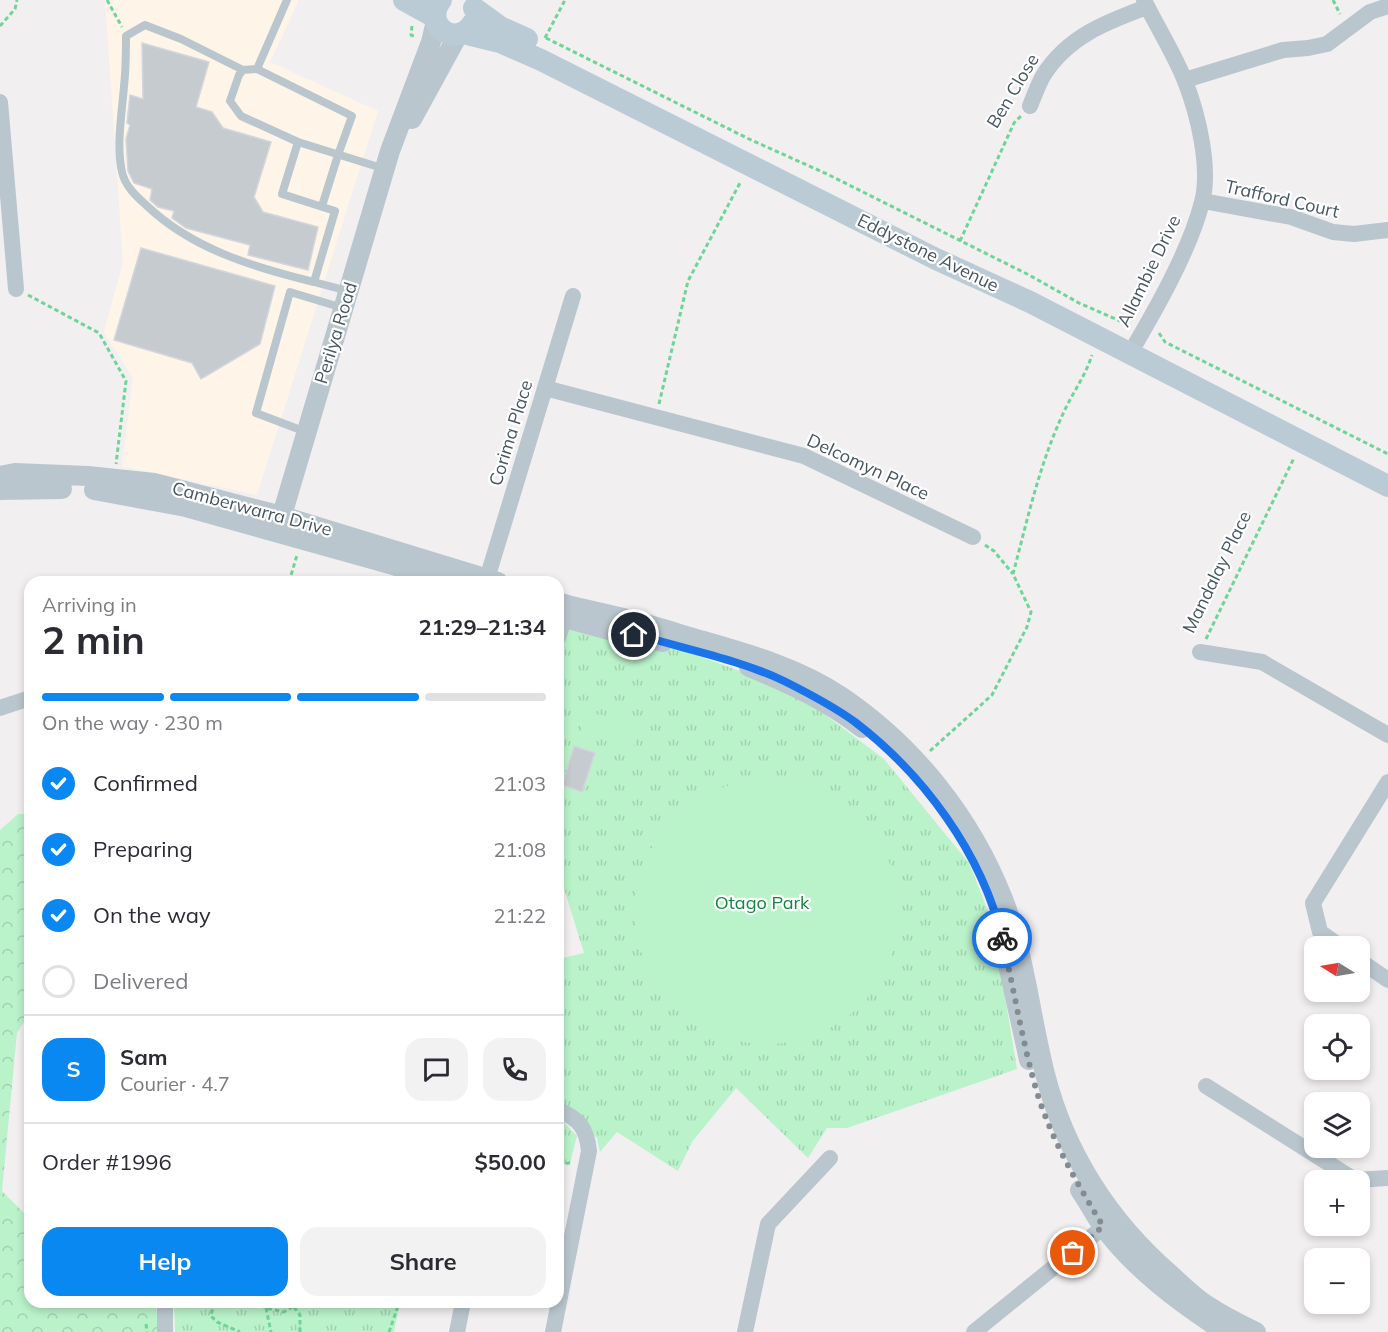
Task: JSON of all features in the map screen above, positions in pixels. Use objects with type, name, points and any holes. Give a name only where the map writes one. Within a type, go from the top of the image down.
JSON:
[{"type":"main road","points":[[404,0],[437,13]]},
{"type":"main road","points":[[461,34],[472,25],[474,20],[471,4]]},
{"type":"main road","name":"Eddystone Avenue","points":[[471,4],[500,27],[1137,341],[1388,471]]},
{"type":"main road","name":"Eddystone Avenue","points":[[437,13],[445,32],[500,42],[541,60],[936,259],[1030,302],[1137,341],[1268,423],[1388,486]]},
{"type":"street","name":"Allambie Drive","points":[[1137,341],[1183,255],[1203,201],[1205,162],[1198,120],[1185,80],[1145,3]]},
{"type":"street","name":"Ben Close","points":[[1030,106],[1042,77],[1058,55],[1083,34],[1145,3]]},
{"type":"street","points":[[1185,80],[1283,50],[1328,44],[1370,12],[1388,6]]},
{"type":"street","name":"Perilya Road","points":[[279,524],[385,169],[431,42],[437,13]]},
{"type":"street","name":"Perilya Road","points":[[398,134],[414,117],[461,34]]},
{"type":"street","points":[[0,102],[16,289]]},
{"type":"street","name":"Trafford Court","points":[[1203,201],[1291,217],[1333,232],[1354,234],[1388,230]]},
{"type":"street","name":"Corima Place","points":[[491,576],[573,296]]},
{"type":"street","name":"Delcomyn Place","points":[[545,387],[804,456],[973,537]]},
{"type":"street","name":"Camberwarra Drive","points":[[0,476],[15,474],[88,476],[154,483],[427,576]]},
{"type":"street","name":"Camberwarra Drive","points":[[0,490],[87,489],[113,492],[279,524],[471,576]]},
{"type":"street","points":[[564,610],[629,619],[782,665],[840,696],[871,718],[937,783],[976,841],[1003,899],[1023,966],[1044,1072],[1053,1102],[1081,1167],[1109,1222],[1193,1295],[1256,1332]]},
{"type":"street","points":[[564,611],[620,633],[649,638],[748,667],[782,681],[822,701],[853,721],[876,739],[919,782],[968,853],[985,888],[999,926],[1034,1082],[1059,1150],[1074,1180],[1155,1281],[1186,1307],[1225,1332]]},
{"type":"street","name":"Mandalay Place","points":[[1200,652],[1262,662],[1388,735]]},
{"type":"street","points":[[0,708],[24,700]]},
{"type":"street","points":[[1326,936],[1320,932],[1313,903],[1388,782]]},
{"type":"street","points":[[1370,968],[1388,980]]},
{"type":"street","points":[[1206,1086],[1355,1180],[1388,1178]]},
{"type":"street","points":[[564,1112],[579,1123],[587,1135],[589,1150],[564,1259]]},
{"type":"street","points":[[745,1332],[768,1224],[830,1158]]},
{"type":"street","points":[[974,1332],[1109,1222]]},
{"type":"street","points":[[165,1308],[165,1332]]},
{"type":"street","points":[[457,1332],[462,1308]]},
{"type":"street","points":[[553,1332],[556,1308]]},
{"type":"lane","points":[[257,69],[287,0]]},
{"type":"lane","points":[[322,206],[352,116],[257,69],[243,70],[181,39],[145,25],[126,36],[120,137],[122,173],[130,190],[157,216],[184,235],[257,267],[314,282],[346,299]]},
{"type":"lane","points":[[243,70],[230,101],[242,116],[298,142],[385,169]]},
{"type":"lane","points":[[298,142],[282,195],[335,211],[314,282]]},
{"type":"lane","points":[[307,432],[256,413],[290,292],[346,299]]},
{"type":"path","points":[[0,26],[15,9],[17,0]]},
{"type":"path","points":[[107,0],[126,36]]},
{"type":"path","points":[[544,38],[566,0]]},
{"type":"path","points":[[539,35],[750,139],[827,174],[1029,275],[1079,303],[1120,321],[1134,319],[1137,341],[1157,330],[1165,342],[1388,454]]},
{"type":"path","name":"Ben Close","points":[[960,241],[1014,123],[1030,106]]},
{"type":"path","points":[[656,418],[687,281],[744,176]]},
{"type":"path","points":[[16,289],[99,333],[126,381],[116,469]]},
{"type":"path","points":[[1013,574],[1035,490],[1062,416],[1087,371],[1094,349]]},
{"type":"path","name":"Mandalay Place","points":[[1200,652],[1297,451]]},
{"type":"path","points":[[917,763],[992,695],[1027,627],[1031,612],[1013,574],[994,551],[973,537]]},
{"type":"path","points":[[291,576],[299,549]]},
{"type":"path","points":[[564,1163],[570,1162]]},
{"type":"path","points":[[213,1308],[211,1316],[217,1322],[240,1332]]},
{"type":"path","points":[[271,1332],[266,1308],[284,1312],[292,1308]]},
{"type":"path","points":[[295,1308],[300,1315],[300,1332]]},
{"type":"path","points":[[389,1332],[397,1308]]},
{"type":"path","points":[[146,1324],[147,1332]]},
{"type":"shaded area","points":[[105,0],[299,0],[270,62],[378,111],[257,495],[122,466],[133,378],[104,332],[123,262]]},
{"type":"green space","name":"Otago Park","points":[[569,620],[649,638],[757,677],[819,710],[884,759],[969,863],[993,924],[1017,1069],[847,1128],[827,1128],[808,1158],[736,1088],[692,1142],[678,1171],[617,1132],[600,1152],[597,1138],[564,1111],[564,958],[584,953],[564,888],[564,635]]},
{"type":"green space","points":[[584,712],[640,722],[635,745],[581,734]]},
{"type":"green space","points":[[767,780],[793,783],[817,790],[851,810],[869,828],[889,862],[896,886],[899,912],[896,938],[889,962],[869,996],[851,1014],[817,1034],[793,1041],[767,1044],[741,1041],[717,1034],[683,1014],[665,996],[645,962],[638,938],[635,912],[638,886],[645,862],[665,828],[683,810],[717,790],[741,783]]},
{"type":"green space","points":[[18,814],[24,814],[24,1022],[17,1033],[2,1191],[24,1213],[24,1308],[156,1308],[160,1332],[0,1332],[0,830]]},
{"type":"green space","points":[[564,1122],[577,1136],[570,1163],[564,1164]]},
{"type":"green space","points":[[174,1308],[399,1308],[394,1332],[175,1332]]},
{"type":"building","points":[[142,43],[209,62],[196,107],[212,112],[223,128],[271,142],[254,197],[263,212],[318,227],[308,270],[248,255],[250,245],[186,228],[172,218],[174,211],[158,207],[150,200],[152,189],[134,183],[128,171],[126,139],[130,125],[127,123],[130,95],[143,99]]},
{"type":"building","points":[[141,248],[275,286],[260,344],[201,379],[192,363],[114,340]]},
{"type":"building","points":[[574,746],[595,753],[582,792],[564,786]]},
{"type":"way so far","points":[[1002,938],[1034,1082],[1045,1114],[1074,1180],[1103,1226],[1073,1253]]},
{"type":"route","points":[[634,635],[748,667],[782,681],[822,701],[876,739],[919,782],[953,829],[985,888],[1002,938]]}]
